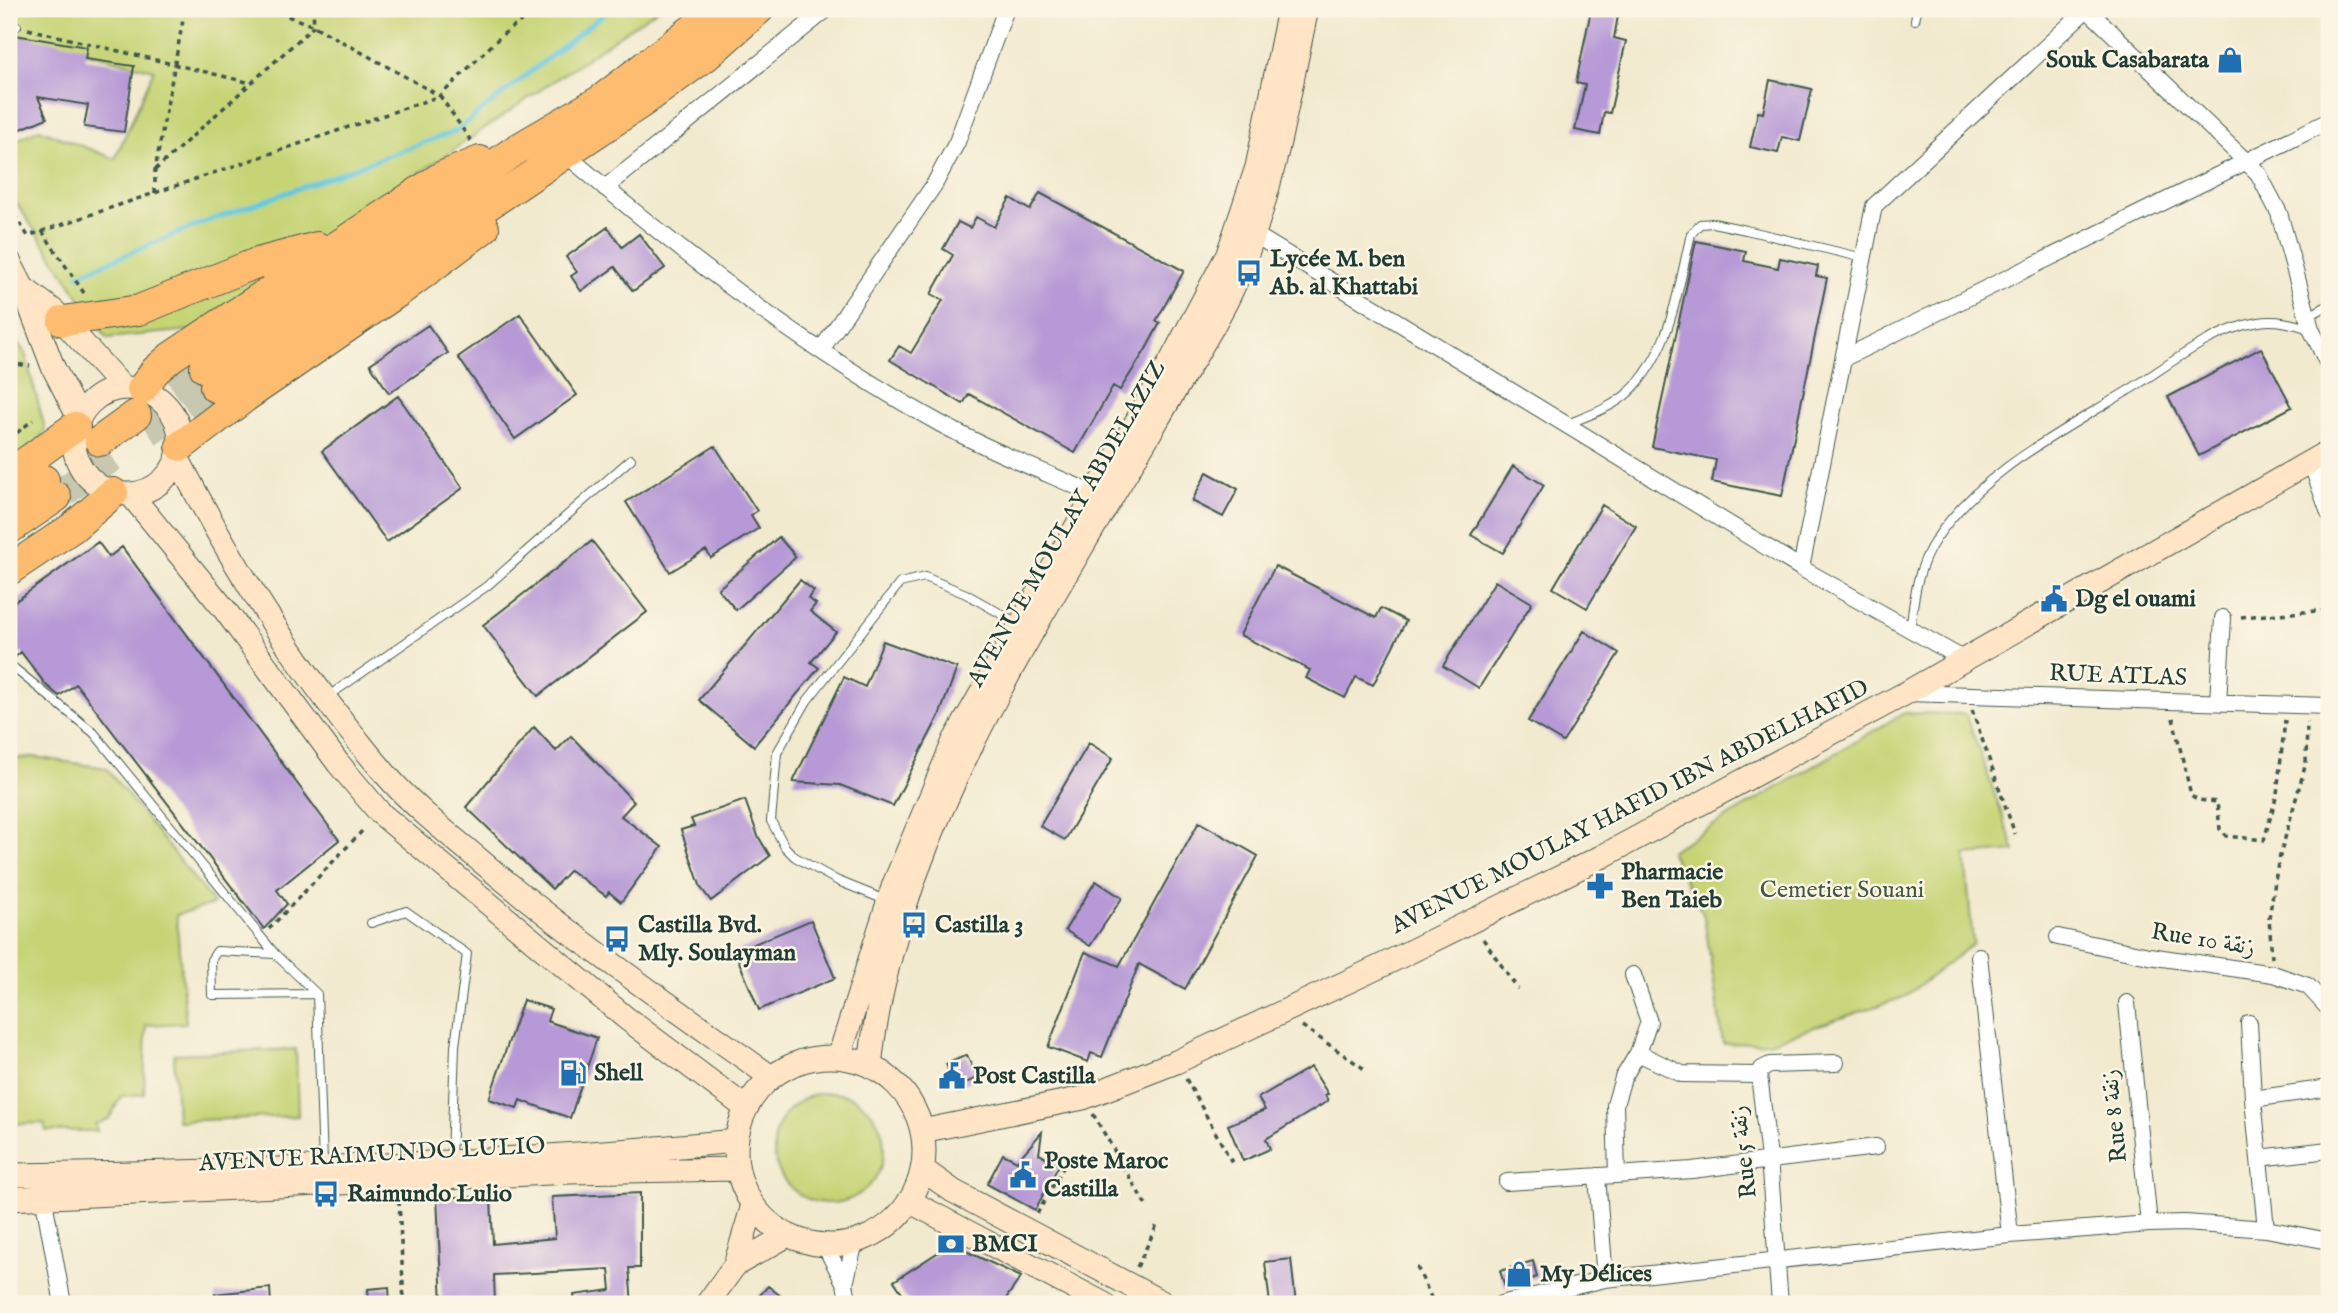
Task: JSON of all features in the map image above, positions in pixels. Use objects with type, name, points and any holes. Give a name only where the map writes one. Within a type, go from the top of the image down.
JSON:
[{"type":"highway","points":[[719,9],[601,100],[514,151],[210,378],[528,178],[706,56],[760,9]]},
{"type":"highway","points":[[9,474],[92,436],[137,406],[155,371],[171,357],[341,241],[441,177],[514,151]]},
{"type":"highway","points":[[180,453],[264,383],[466,244],[503,211],[528,178]]},
{"type":"highway","points":[[63,321],[139,310],[254,264],[341,241]]},
{"type":"highway","points":[[9,501],[50,489],[9,528]]},
{"type":"highway","points":[[9,570],[122,494]]},
{"type":"main road","name":"AVENUE MOULAY ABDELAZIZ","points":[[1276,113],[1289,9]]},
{"type":"main road","name":"AVENUE MOULAY ABDELAZIZ","points":[[839,1057],[913,832],[954,741],[1027,628],[1085,526],[1213,328],[1246,230],[1276,113],[1307,9]]},
{"type":"main road","name":"AVENUE MOULAY ABDELAZIZ","points":[[1085,526],[1094,494],[1246,230]]},
{"type":"main road","points":[[14,275],[63,321],[137,406],[156,396],[172,411],[181,431],[180,453],[167,477],[150,489],[122,494]]},
{"type":"main road","points":[[14,275],[40,337],[92,436],[75,455],[81,468],[89,479],[122,494],[225,610],[338,763],[380,813],[604,1000],[746,1108]]},
{"type":"main road","points":[[180,453],[251,590],[389,778],[451,836],[548,918],[771,1077]]},
{"type":"main road","name":"AVENUE MOULAY HAFID IBN ABDELHAFID","points":[[922,1130],[1083,1098],[1176,1062],[1282,1012],[1603,856],[1906,693],[2320,457]]},
{"type":"main road","name":"AVENUE MOULAY ABDELAZIZ","points":[[870,1065],[892,951],[942,808],[1027,628]]},
{"type":"main road","points":[[839,1057],[870,1065],[894,1081],[912,1104],[922,1130],[922,1169],[909,1201],[876,1232],[855,1241],[824,1244],[788,1235],[768,1222],[753,1205],[737,1169],[736,1141],[746,1108],[771,1077],[792,1065],[815,1058],[839,1057]]},
{"type":"main road","name":"AVENUE RAIMUNDO LULIO","points":[[9,1199],[42,1186],[323,1167],[624,1152],[736,1141]]},
{"type":"main road","name":"AVENUE RAIMUNDO LULIO","points":[[9,1175],[42,1186],[398,1181],[737,1169]]},
{"type":"main road","points":[[922,1169],[953,1191],[1165,1304]]},
{"type":"main road","points":[[909,1201],[1104,1304]]},
{"type":"main road","points":[[707,1304],[735,1265],[753,1205]]},
{"type":"main road","points":[[735,1265],[788,1235]]},
{"type":"street","points":[[605,188],[827,9]]},
{"type":"street","points":[[821,350],[934,185],[962,129],[1006,9]]},
{"type":"street","points":[[1801,568],[1874,206],[2087,9],[2258,173],[2279,214],[2309,323],[2329,366]]},
{"type":"street","points":[[1844,358],[2329,121]]},
{"type":"street","points":[[564,153],[722,283],[821,350],[940,424],[1094,494]]},
{"type":"street","points":[[1246,230],[1801,568],[1963,659]]},
{"type":"street","points":[[2320,457],[2329,513]]},
{"type":"street","points":[[2218,702],[2223,618]]},
{"type":"street","name":"RUE ATLAS","points":[[1906,693],[2329,706]]},
{"type":"street","name":"Rue 10 زنقة","points":[[2058,937],[2149,956],[2273,974],[2308,986],[2329,1009]]},
{"type":"street","points":[[1979,956],[2010,1235]]},
{"type":"street","points":[[1617,1174],[1615,1105],[1623,1077],[1639,1053],[1649,1022],[1633,975]]},
{"type":"street","name":"Rue 8 زنقة","points":[[2127,1003],[2149,1224]]},
{"type":"street","points":[[2249,1023],[2253,1099],[2266,1229]]},
{"type":"street","points":[[1639,1053],[1682,1074],[1759,1075]]},
{"type":"street","name":"Rue 5 زنقة","points":[[1780,1304],[1769,1158],[1759,1075],[1762,1069],[1770,1065],[1836,1063]]},
{"type":"street","points":[[2253,1099],[2329,1088]]},
{"type":"street","points":[[1507,1182],[1692,1170],[1769,1158],[1876,1147]]},
{"type":"street","points":[[2259,1158],[2329,1150]]},
{"type":"street","points":[[1597,1176],[1605,1279]]},
{"type":"street","points":[[42,1186],[63,1304]]},
{"type":"street","points":[[1501,1304],[1605,1279],[2010,1235],[2149,1224],[2185,1223],[2266,1229],[2329,1241]]},
{"type":"street","points":[[845,1284],[855,1241]]},
{"type":"street","points":[[824,1244],[845,1284],[849,1304]]},
{"type":"lane","points":[[1915,20],[1917,9]]},
{"type":"lane","points":[[1567,424],[1598,412],[1629,393],[1648,365],[1668,332],[1691,234],[1700,224],[1735,228],[1864,258]]},
{"type":"lane","points":[[1910,630],[1919,572],[1935,540],[1953,516],[2015,461],[2203,343],[2260,321],[2309,323],[2329,305]]},
{"type":"lane","points":[[327,697],[487,586],[631,459]]},
{"type":"lane","points":[[889,901],[838,881],[795,857],[785,847],[771,821],[777,753],[807,701],[900,583],[925,577],[966,594],[1027,628]]},
{"type":"lane","points":[[9,664],[94,733],[260,938],[317,994],[323,1167]]},
{"type":"lane","points":[[371,923],[406,911],[467,954],[455,1046],[451,1162]]},
{"type":"lane","points":[[275,954],[217,951],[211,960],[212,995],[317,994]]},
{"type":"path","points":[[155,193],[155,170],[185,9]]},
{"type":"path","points":[[269,9],[314,26],[440,96],[467,135]]},
{"type":"path","points":[[313,9],[314,26]]},
{"type":"path","points":[[9,206],[28,236],[440,96],[502,35],[537,9]]},
{"type":"path","points":[[13,25],[251,83]]},
{"type":"path","points":[[155,170],[314,26]]},
{"type":"path","points":[[42,232],[99,315]]},
{"type":"path","points":[[9,363],[34,368]]},
{"type":"path","points":[[9,439],[33,420]]},
{"type":"path","points":[[2223,618],[2329,610]]},
{"type":"path","points":[[1967,694],[2015,834]]},
{"type":"path","points":[[2273,974],[2269,918],[2278,863],[2306,763],[2307,723]]},
{"type":"path","points":[[2176,729],[2192,795],[2198,800],[2217,802],[2220,829],[2226,836],[2263,840],[2277,794],[2285,724]]},
{"type":"path","points":[[260,938],[380,813]]},
{"type":"path","points":[[1471,921],[1518,989]]},
{"type":"path","points":[[1282,1012],[1366,1070]]},
{"type":"path","points":[[1176,1062],[1234,1166]]},
{"type":"path","points":[[1083,1098],[1147,1207]]},
{"type":"path","points":[[1027,1231],[1063,1168]]},
{"type":"path","points":[[398,1181],[404,1304]]},
{"type":"path","points":[[1128,1285],[1157,1225]]},
{"type":"path","points":[[1417,1267],[1434,1304]]},
{"type":"green space","points":[[9,9],[658,9],[192,330],[107,338],[9,192],[9,144],[39,129],[115,159],[154,70],[9,33]]},
{"type":"green space","points":[[9,332],[25,353],[45,429],[27,462],[9,477]]},
{"type":"green space","name":"Cemetier Souani","points":[[1904,713],[1966,714],[2015,851],[1965,855],[1973,944],[1904,997],[1769,1042],[1723,1044],[1704,916],[1670,851]]},
{"type":"green space","points":[[34,757],[106,768],[214,904],[176,915],[186,1023],[146,1025],[144,1094],[121,1096],[109,1119],[95,1124],[97,1131],[46,1131],[44,1123],[9,1124],[9,759]]},
{"type":"green space","points":[[296,1049],[298,1116],[177,1121],[174,1054]]},
{"type":"green space","points":[[829,1093],[850,1098],[868,1109],[879,1127],[884,1148],[879,1169],[868,1187],[850,1198],[829,1203],[808,1198],[790,1187],[779,1169],[774,1148],[779,1127],[790,1109],[808,1098]]},
{"type":"building","points":[[1591,10],[1618,16],[1614,38],[1626,41],[1610,113],[1604,112],[1600,135],[1575,130],[1585,85],[1576,83]]},
{"type":"building","points":[[15,35],[87,47],[85,59],[134,66],[124,132],[84,127],[88,105],[38,97],[47,118],[9,134],[9,69]]},
{"type":"building","points":[[1770,80],[1812,89],[1800,141],[1782,137],[1778,153],[1750,147],[1758,112],[1763,113]]},
{"type":"building","points":[[1040,193],[1184,271],[1156,321],[1160,323],[1146,349],[1120,390],[1113,386],[1075,453],[969,394],[963,404],[890,360],[899,346],[911,353],[943,300],[931,294],[953,255],[943,249],[958,222],[970,228],[976,217],[994,227],[1010,198],[1030,210]]},
{"type":"building","points":[[608,227],[622,247],[639,234],[665,268],[633,291],[615,267],[581,291],[571,276],[577,272],[566,257]]},
{"type":"building","points":[[1696,241],[1746,251],[1744,261],[1778,268],[1780,258],[1818,266],[1816,276],[1827,278],[1782,496],[1712,482],[1716,460],[1652,447]]},
{"type":"building","points":[[520,314],[577,395],[515,439],[458,357]]},
{"type":"building","points":[[428,325],[448,353],[389,393],[370,364]]},
{"type":"building","points":[[2261,348],[2292,407],[2199,456],[2168,397]]},
{"type":"building","points":[[398,396],[463,488],[387,542],[322,451]]},
{"type":"building","points":[[715,446],[757,511],[751,515],[759,528],[711,558],[706,550],[670,572],[626,502]]},
{"type":"building","points":[[1513,466],[1544,485],[1503,553],[1471,535]]},
{"type":"building","points":[[1207,472],[1238,489],[1223,517],[1192,501]]},
{"type":"building","points":[[1602,505],[1636,526],[1587,608],[1553,588]]},
{"type":"building","points":[[779,537],[796,557],[736,610],[718,589]]},
{"type":"building","points":[[592,541],[647,612],[538,696],[483,625]]},
{"type":"building","points":[[98,542],[109,557],[122,547],[339,840],[277,890],[287,904],[264,929],[76,684],[59,696],[46,685],[21,652],[13,659],[9,658],[9,606]]},
{"type":"building","points":[[1275,566],[1376,618],[1381,608],[1406,621],[1373,685],[1356,677],[1345,698],[1306,678],[1310,670],[1240,635]]},
{"type":"building","points":[[800,580],[814,591],[808,598],[816,604],[810,611],[836,632],[811,662],[819,668],[754,746],[699,700]]},
{"type":"building","points":[[1495,581],[1532,603],[1479,688],[1443,666]]},
{"type":"building","points":[[1584,631],[1619,653],[1563,742],[1528,721]]},
{"type":"building","points":[[883,641],[957,668],[939,716],[893,806],[840,785],[793,782],[844,677],[865,687]]},
{"type":"building","points":[[534,727],[556,751],[571,736],[634,802],[621,816],[662,847],[621,902],[609,892],[606,896],[570,870],[552,889],[466,807]]},
{"type":"building","points":[[1089,743],[1113,758],[1065,840],[1040,826]]},
{"type":"building","points":[[745,800],[758,836],[770,856],[711,901],[701,888],[681,830],[694,826],[691,819]]},
{"type":"building","points":[[1199,822],[1258,856],[1185,989],[1139,964],[1102,1057],[1091,1053],[1088,1062],[1048,1047],[1085,952],[1119,966]]},
{"type":"building","points":[[1096,881],[1122,898],[1090,946],[1065,930]]},
{"type":"building","points":[[811,920],[835,978],[759,1010],[735,952]]},
{"type":"building","points":[[523,1000],[551,1009],[547,1021],[597,1038],[570,1118],[520,1100],[517,1108],[489,1099]]},
{"type":"building","points":[[967,1055],[977,1078],[957,1087],[946,1064]]},
{"type":"building","points":[[1311,1067],[1328,1094],[1325,1095],[1328,1101],[1266,1139],[1270,1149],[1243,1161],[1228,1125],[1265,1110],[1258,1098]]},
{"type":"building","name":"Poste Maroc Castilla","points":[[1042,1132],[1039,1154],[1059,1165],[1035,1210],[987,1184],[1003,1154],[1017,1161]]},
{"type":"building","points":[[640,1193],[640,1268],[629,1268],[632,1304],[575,1304],[574,1295],[611,1290],[609,1269],[494,1275],[495,1304],[442,1304],[437,1197],[491,1197],[493,1244],[555,1238],[552,1197]]},
{"type":"building","points":[[951,1244],[1021,1277],[1002,1304],[910,1304],[894,1281]]},
{"type":"building","points":[[1291,1259],[1296,1304],[1270,1304],[1265,1262]]},
{"type":"building","name":"My Délices","points":[[1533,1261],[1537,1277],[1505,1287],[1500,1271]]},
{"type":"building","points":[[768,1286],[791,1304],[752,1304]]},
{"type":"building","points":[[389,1287],[390,1304],[369,1304],[368,1289]]},
{"type":"building","points":[[270,1288],[271,1304],[216,1304],[215,1294]]},
{"type":"waterway","points":[[79,274],[200,224],[456,131],[610,9]]},
{"type":"tunnel","points":[[136,415],[205,368]]},
{"type":"tunnel","points":[[148,432],[215,387]]},
{"type":"tunnel","points":[[56,497],[112,457]]},
{"type":"place","name":"Souk Casabarata","points":[[2230,60]]},
{"type":"place","name":"Lycée M. ben Ab. al Khattabi","points":[[1249,273]]},
{"type":"place","name":"Dg el ouami","points":[[2054,599]]},
{"type":"place","name":"Pharmacie Ben Taieb","points":[[1600,886]]},
{"type":"place","name":"Castilla 3","points":[[914,925]]},
{"type":"place","name":"Castilla Bvd. Mly. Soulayman","points":[[617,939]]},
{"type":"place","name":"Shell","points":[[573,1073]]},
{"type":"place","name":"Post Castilla","points":[[952,1076]]},
{"type":"place","name":"Poste Maroc Castilla","points":[[1023,1175]]},
{"type":"place","name":"Raimundo Lulio","points":[[326,1194]]},
{"type":"place","name":"BMCI","points":[[951,1244]]},
{"type":"place","name":"My Délices","points":[[1519,1274]]}]
